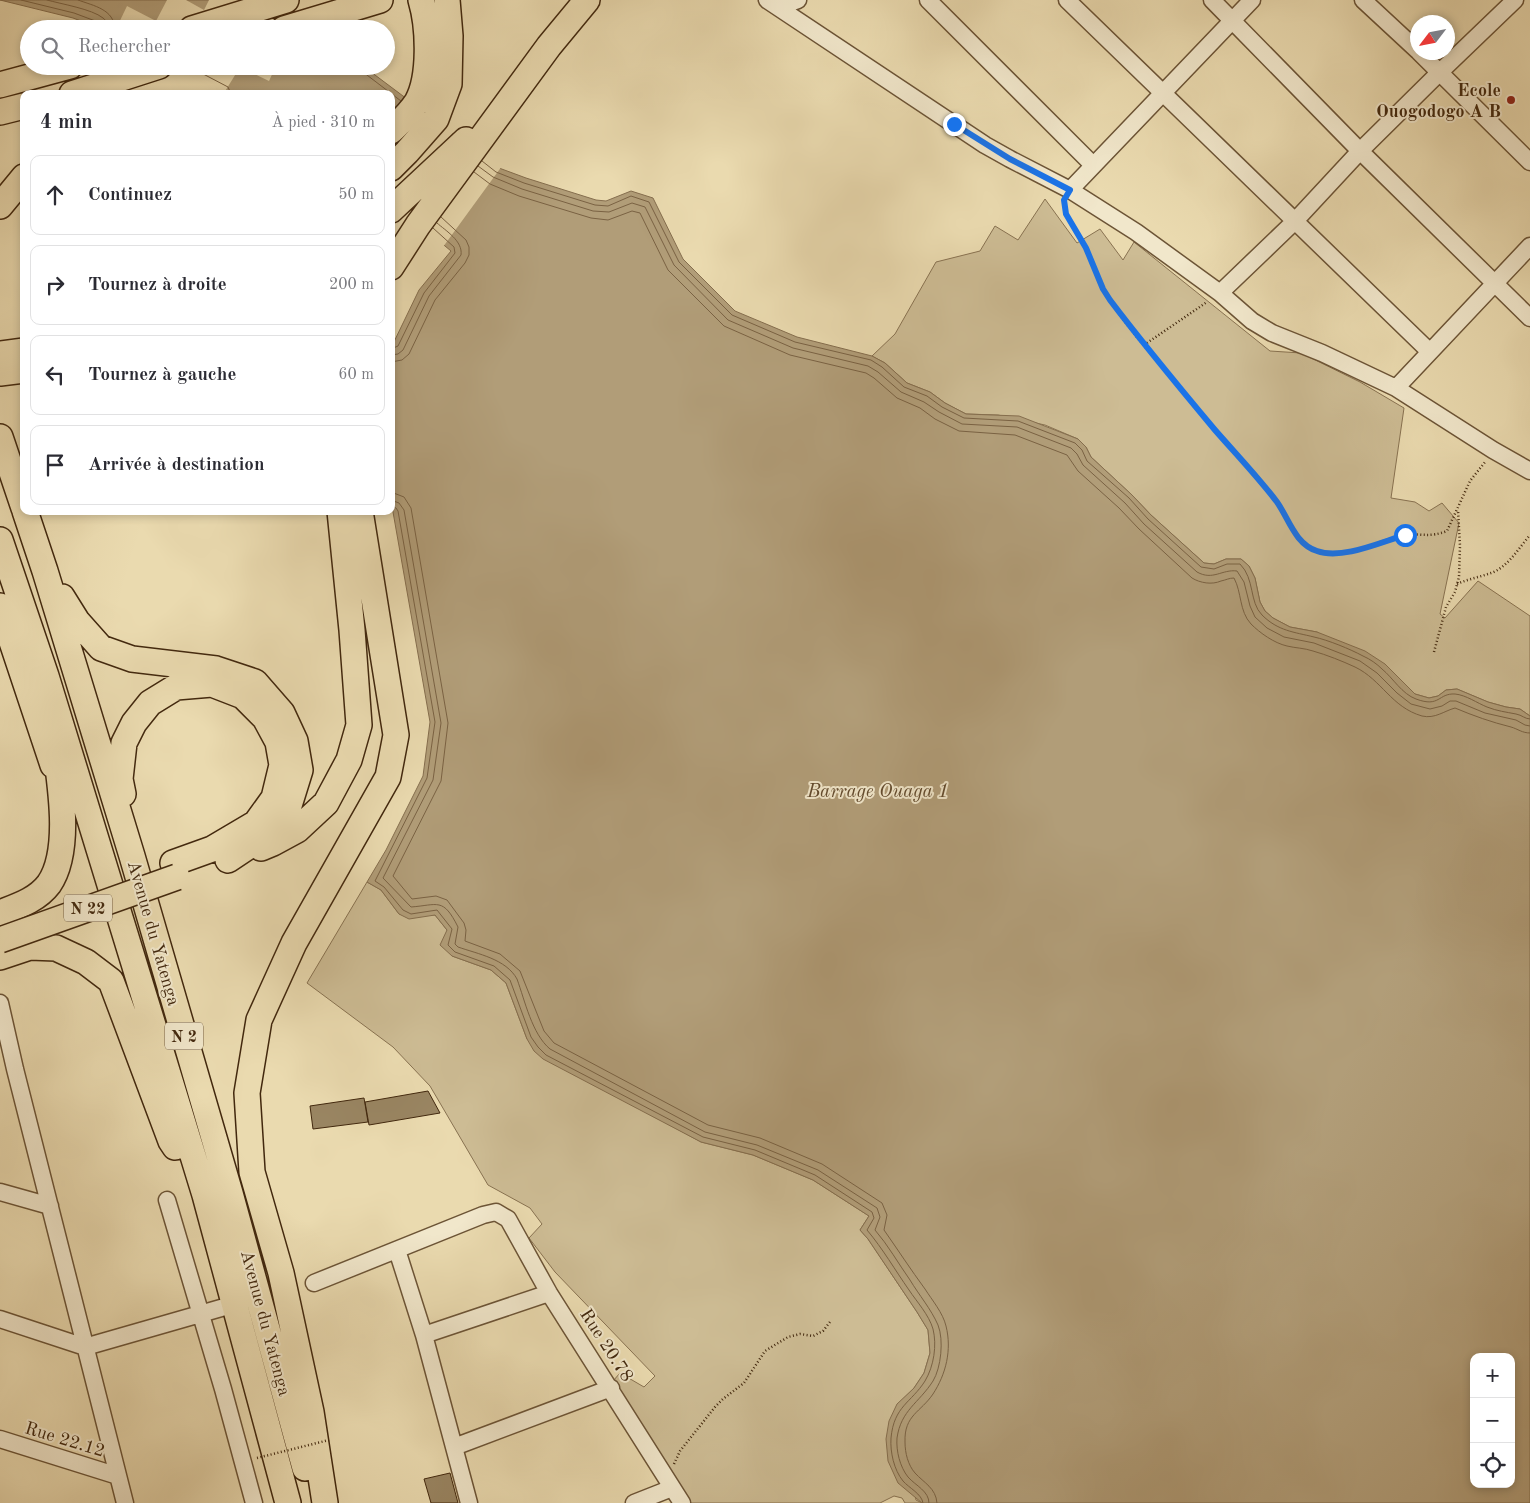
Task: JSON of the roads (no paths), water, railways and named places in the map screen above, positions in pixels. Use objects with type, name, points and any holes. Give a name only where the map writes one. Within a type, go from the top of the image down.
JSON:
[{"type":"main road","points":[[314,20],[380,0]]},
{"type":"main road","points":[[395,164],[436,119],[449,84],[450,36],[447,0]]},
{"type":"main road","points":[[395,261],[469,145],[511,97],[549,46],[587,0]]},
{"type":"main road","points":[[221,20],[278,2]]},
{"type":"main road","points":[[395,127],[417,102],[425,81],[427,43],[422,3]]},
{"type":"main road","points":[[0,85],[37,75]]},
{"type":"main road","points":[[85,90],[132,75]]},
{"type":"main road","points":[[0,112],[20,107]]},
{"type":"main road","points":[[395,206],[469,145]]},
{"type":"main road","points":[[0,206],[20,182]]},
{"type":"main road","name":"Avenue du Yatenga","points":[[0,437],[20,498]]},
{"type":"main road","name":"Avenue du Yatenga","points":[[26,515],[45,571],[132,856],[230,1193],[315,1503]]},
{"type":"main road","points":[[175,870],[228,860],[274,843],[297,830],[326,803],[349,760],[359,725],[340,515]]},
{"type":"main road","points":[[324,1503],[311,1412],[281,1273],[252,1172],[247,1093],[258,1020],[294,943],[388,777],[396,735],[361,515]]},
{"type":"main road","name":"Avenue du Yatenga","points":[[0,540],[46,676],[205,1195],[288,1503]]},
{"type":"main road","points":[[45,571],[77,621],[101,648],[132,659],[216,669],[255,682],[282,713],[295,741],[300,770],[287,812],[265,835],[228,860]]},
{"type":"main road","points":[[0,576],[46,676],[60,788],[63,833],[58,865],[48,884],[28,902],[0,913]]},
{"type":"main road","points":[[0,606],[60,788]]},
{"type":"main road","points":[[132,856],[120,779],[124,743],[134,723],[150,703],[176,687],[212,684],[243,696],[265,718],[278,742],[282,765],[274,798],[256,823],[175,870]]},
{"type":"main road","name":"N 22","points":[[0,927],[87,892],[175,870]]},
{"type":"main road","name":"N 22","points":[[0,940],[175,870]]},
{"type":"main road","points":[[0,957],[30,947],[56,948],[86,962],[111,981],[171,1141],[205,1195]]},
{"type":"street","points":[[773,4],[798,0]]},
{"type":"street","points":[[928,0],[1093,165]]},
{"type":"street","points":[[1067,0],[1430,352]]},
{"type":"street","points":[[1212,0],[1360,152],[1530,318]]},
{"type":"street","points":[[1070,190],[1252,0]]},
{"type":"street","points":[[1364,0],[1410,44]]},
{"type":"street","points":[[1220,293],[1295,221],[1360,152],[1440,72],[1515,0]]},
{"type":"street","points":[[773,4],[985,145],[1070,190],[1136,232],[1220,293],[1252,321],[1272,333],[1322,353],[1396,388],[1493,450],[1530,471]]},
{"type":"street","points":[[1427,60],[1530,162]]},
{"type":"street","points":[[1396,388],[1530,246]]},
{"type":"street","points":[[0,1002],[8,1067],[50,1206],[125,1503]]},
{"type":"street","points":[[0,1192],[50,1206]]},
{"type":"street","points":[[167,1200],[254,1503]]},
{"type":"street","name":"Rue 20.78","points":[[396,1250],[483,1215],[496,1212],[508,1219],[550,1293],[682,1503]]},
{"type":"street","points":[[314,1283],[396,1250],[424,1335],[469,1503]]},
{"type":"street","points":[[424,1335],[550,1293]]},
{"type":"street","points":[[0,1319],[85,1347],[235,1304]]},
{"type":"street","points":[[454,1447],[610,1388]]},
{"type":"street","name":"Rue 22.12","points":[[0,1439],[118,1476]]},
{"type":"street","points":[[634,1503],[669,1482]]},
{"type":"water","points":[[0,0],[253,0],[292,20],[78,20]]},
{"type":"water","name":"Barrage Ouaga 1","points":[[194,75],[375,75],[395,90],[222,90]]},
{"type":"water","name":"Barrage Ouaga 1","points":[[395,90],[499,168],[596,200],[606,201],[631,191],[653,198],[683,259],[735,311],[797,337],[872,356],[885,363],[907,383],[930,392],[945,403],[966,414],[1019,416],[1078,439],[1086,447],[1091,457],[1204,563],[1214,564],[1226,559],[1241,559],[1249,566],[1255,578],[1260,602],[1265,611],[1273,618],[1290,627],[1317,632],[1365,651],[1385,664],[1415,694],[1429,698],[1438,696],[1446,690],[1457,689],[1488,702],[1520,709],[1530,716],[1530,1503],[922,1503],[898,1483],[888,1461],[886,1439],[889,1421],[897,1404],[914,1388],[924,1373],[930,1353],[928,1330],[868,1239],[860,1230],[869,1216],[813,1180],[753,1155],[701,1142],[543,1059],[534,1051],[527,1039],[506,983],[491,970],[452,956],[440,945],[447,930],[435,915],[409,919],[399,914],[381,890],[367,882],[386,850],[423,776],[430,722],[394,515],[395,340],[419,290],[451,251],[395,204]]},
{"type":"place","name":"Ecole Ouogodogo A B","points":[[1511,100]]}]
